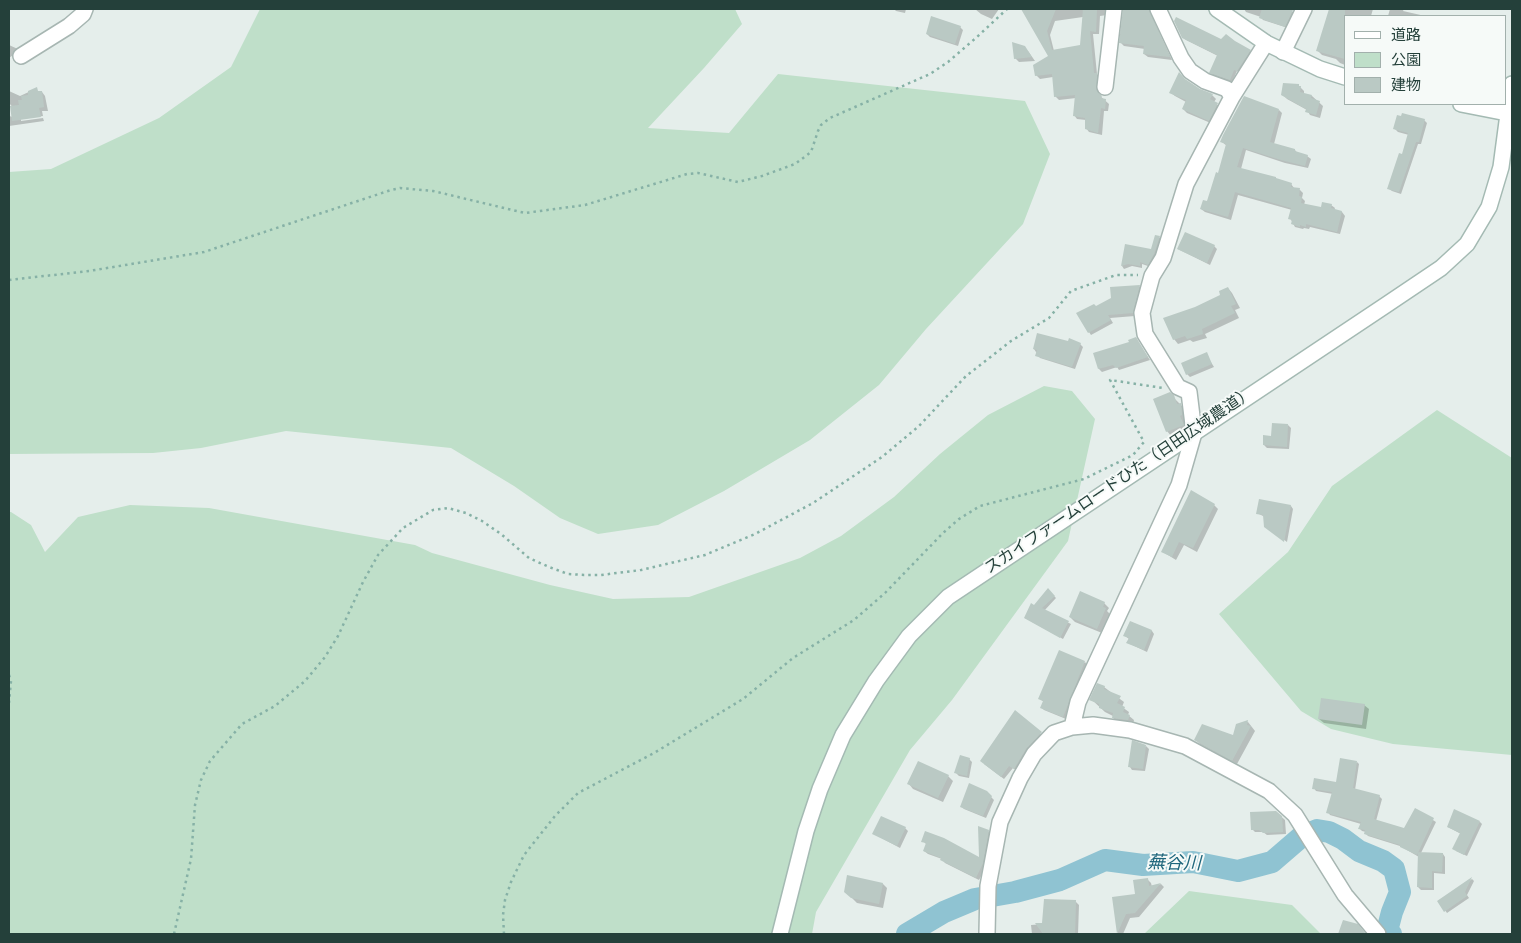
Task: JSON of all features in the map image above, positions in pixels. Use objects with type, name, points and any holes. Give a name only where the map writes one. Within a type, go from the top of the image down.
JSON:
[{"type":"street","points":[[22,56],[69,26],[83,14],[85,9]]},
{"type":"street","points":[[1106,88],[1114,9]]},
{"type":"street","points":[[1158,9],[1181,58],[1190,71],[1205,81],[1227,89],[1232,97]]},
{"type":"street","points":[[1217,9],[1266,43],[1320,69],[1344,77]]},
{"type":"street","points":[[1284,52],[1304,9]]},
{"type":"street","points":[[1072,727],[1078,702],[1180,485],[1194,433],[1189,392],[1178,387],[1145,334],[1142,313],[1152,276],[1163,258],[1186,184],[1232,97],[1266,43]]},
{"type":"street","name":"スカイファームロードひた（日田広域農道）","points":[[780,934],[806,831],[824,780],[848,728],[876,680],[908,636],[948,597],[1441,268],[1467,244],[1489,207],[1501,167],[1510,114],[1512,84]]},
{"type":"street","points":[[1466,105],[1510,114]]},
{"type":"street","points":[[987,934],[988,886],[1000,822],[1020,778],[1034,754],[1054,733],[1072,727],[1092,725],[1130,730],[1185,746],[1270,791],[1295,815],[1345,895],[1378,934]]},
{"type":"path","points":[[9,280],[204,252],[400,188],[433,191],[525,213],[585,205],[687,174],[698,173],[738,182],[762,176],[795,164],[812,152],[821,125],[830,118],[930,74],[963,49],[1007,9]]},
{"type":"path","points":[[174,934],[191,859],[194,805],[201,780],[210,761],[242,724],[275,706],[310,675],[325,657],[338,636],[378,555],[402,528],[433,510],[448,508],[466,513],[482,521],[501,534],[529,558],[549,568],[568,574],[584,576],[641,570],[705,555],[755,534],[813,503],[882,457],[919,426],[966,376],[1011,341],[1050,318],[1071,291],[1116,275],[1152,276]]},
{"type":"path","points":[[504,934],[503,914],[505,900],[510,882],[524,855],[555,816],[578,793],[654,753],[743,699],[794,658],[854,620],[885,593],[943,533],[973,510],[980,506],[1084,479],[1133,455],[1144,442],[1110,380],[1189,392]]},
{"type":"path","points":[[9,675],[11,681],[9,703]]},
{"type":"green space","points":[[260,9],[735,9],[742,24],[648,128],[729,133],[778,74],[1025,101],[1050,154],[1023,224],[926,329],[879,385],[810,440],[724,491],[658,525],[598,534],[560,518],[514,486],[451,448],[286,431],[201,448],[153,453],[9,454],[9,172],[51,169],[159,118],[231,67]]},
{"type":"green space","points":[[1044,386],[1072,391],[1095,419],[1068,541],[952,700],[910,750],[816,912],[812,934],[9,934],[9,512],[31,525],[45,552],[78,517],[130,505],[209,508],[415,545],[432,553],[550,585],[613,599],[689,597],[800,558],[841,536],[894,497],[940,454],[988,415]]},
{"type":"green space","points":[[1437,410],[1512,458],[1512,755],[1393,744],[1331,729],[1301,711],[1219,614],[1288,552],[1332,486]]},
{"type":"green space","points":[[1189,891],[1292,905],[1321,934],[1144,934]]},
{"type":"building","points":[[1021,9],[1056,9],[1047,31],[1052,50],[1080,45],[1083,9],[1097,9],[1096,32],[1090,31],[1094,73],[1097,73],[1097,91],[1102,96],[1101,98],[1106,99],[1105,109],[1101,108],[1098,133],[1085,129],[1085,118],[1073,116],[1075,95],[1054,97],[1052,74],[1035,76],[1033,65],[1048,56]]},
{"type":"building","points":[[1123,9],[1149,9],[1170,57],[1143,54],[1144,46],[1119,43]]},
{"type":"building","points":[[1262,9],[1293,10],[1285,27],[1259,18]]},
{"type":"building","points":[[1329,9],[1345,9],[1344,59],[1316,51]]},
{"type":"building","points":[[931,16],[961,26],[955,44],[926,34]]},
{"type":"building","points":[[1176,17],[1221,39],[1226,34],[1251,50],[1237,71],[1234,70],[1230,80],[1209,73],[1217,55],[1182,38],[1174,21]]},
{"type":"building","points":[[1012,42],[1025,46],[1032,57],[1014,59]]},
{"type":"building","points":[[1179,72],[1185,79],[1200,89],[1213,94],[1210,99],[1218,103],[1209,121],[1182,109],[1186,100],[1169,93]]},
{"type":"building","points":[[1283,83],[1299,84],[1301,86],[1300,92],[1312,95],[1311,98],[1320,101],[1316,115],[1305,112],[1306,109],[1281,95]]},
{"type":"building","points":[[37,87],[38,91],[42,91],[44,107],[39,108],[41,117],[12,121],[10,106],[19,105],[18,100],[22,100],[21,96],[28,95],[28,91]]},
{"type":"building","points":[[1244,96],[1279,109],[1270,142],[1308,155],[1305,166],[1243,148],[1237,167],[1292,183],[1291,187],[1300,188],[1299,196],[1302,197],[1301,203],[1321,207],[1322,202],[1332,204],[1331,208],[1342,211],[1337,232],[1306,224],[1306,227],[1300,225],[1300,227],[1291,224],[1292,220],[1288,219],[1291,208],[1235,192],[1228,217],[1200,209],[1203,200],[1207,201],[1216,172],[1218,173],[1226,144],[1220,142]]},
{"type":"building","points":[[1402,113],[1425,119],[1419,142],[1416,142],[1399,192],[1387,189],[1399,153],[1402,154],[1408,133],[1393,129],[1397,115],[1401,116]]},
{"type":"building","points":[[1185,232],[1215,245],[1207,263],[1177,249]]},
{"type":"building","points":[[1155,235],[1160,236],[1148,265],[1140,262],[1140,266],[1128,264],[1121,266],[1125,244],[1151,249]]},
{"type":"building","points":[[1140,285],[1133,313],[1108,315],[1111,320],[1088,333],[1076,313],[1111,298],[1110,287]]},
{"type":"building","points":[[1228,287],[1236,304],[1231,306],[1235,313],[1202,329],[1203,334],[1187,339],[1185,336],[1173,340],[1163,318],[1195,307],[1220,295],[1219,291]]},
{"type":"building","points":[[1037,333],[1068,341],[1069,338],[1081,343],[1072,367],[1035,356],[1037,350],[1033,349]]},
{"type":"building","points":[[1136,337],[1148,357],[1116,368],[1113,365],[1098,369],[1093,353],[1129,342],[1128,340]]},
{"type":"building","points":[[1207,352],[1212,364],[1186,375],[1181,363]]},
{"type":"building","points":[[1170,392],[1174,395],[1177,404],[1181,403],[1182,415],[1180,416],[1184,425],[1166,432],[1153,399]]},
{"type":"building","points":[[1272,423],[1288,424],[1287,447],[1263,445],[1263,435],[1271,436]]},
{"type":"building","points":[[1191,490],[1215,504],[1193,548],[1179,542],[1172,557],[1161,552]]},
{"type":"building","points":[[1259,499],[1291,505],[1284,542],[1264,527],[1263,515],[1256,514]]},
{"type":"building","points":[[1048,588],[1055,596],[1042,608],[1069,621],[1060,638],[1024,618],[1031,603],[1034,605]]},
{"type":"building","points":[[1080,591],[1105,602],[1103,607],[1106,608],[1097,629],[1069,617]]},
{"type":"building","points":[[1130,621],[1152,630],[1144,650],[1126,643],[1129,638],[1123,636]]},
{"type":"building","points":[[1059,650],[1085,661],[1063,717],[1040,708],[1043,701],[1038,699]]},
{"type":"building","points":[[1097,683],[1105,686],[1104,689],[1121,696],[1117,703],[1125,707],[1123,712],[1130,715],[1128,720],[1112,718],[1113,713],[1099,708],[1099,704],[1089,700]]},
{"type":"building","points":[[1321,698],[1365,704],[1362,725],[1318,719]]},
{"type":"building","points":[[1015,710],[1042,732],[1026,749],[1014,769],[1009,766],[1001,777],[980,761]]},
{"type":"building","points":[[1248,720],[1247,725],[1251,726],[1232,761],[1194,740],[1202,724],[1233,735],[1236,724]]},
{"type":"building","points":[[1132,740],[1146,745],[1143,769],[1128,767]]},
{"type":"building","points":[[960,755],[970,758],[967,776],[954,773]]},
{"type":"building","points":[[1340,758],[1357,761],[1353,788],[1380,795],[1374,819],[1404,828],[1415,808],[1434,818],[1417,855],[1400,847],[1400,845],[1364,834],[1365,830],[1358,829],[1361,822],[1326,813],[1332,792],[1312,789],[1314,778],[1336,782]]},
{"type":"building","points":[[918,761],[949,775],[938,798],[907,784]]},
{"type":"building","points":[[969,783],[987,791],[992,796],[983,816],[960,807]]},
{"type":"building","points":[[1454,809],[1480,821],[1464,855],[1452,849],[1460,833],[1447,827]]},
{"type":"building","points":[[1276,811],[1282,816],[1283,832],[1263,833],[1259,830],[1251,830],[1250,812]]},
{"type":"building","points":[[881,816],[906,827],[897,846],[872,834]]},
{"type":"building","points":[[978,826],[989,830],[983,863],[976,878],[940,860],[941,858],[923,851],[926,843],[921,842],[925,831],[944,838],[979,857]]},
{"type":"building","points":[[1418,852],[1443,853],[1442,872],[1432,871],[1432,888],[1417,887]]},
{"type":"building","points":[[847,875],[883,883],[879,904],[851,898],[844,892]]},
{"type":"building","points":[[1472,877],[1465,892],[1467,896],[1444,912],[1437,901]]},
{"type":"building","points":[[1148,878],[1149,886],[1161,883],[1135,913],[1126,914],[1117,934],[1112,897],[1135,894],[1133,880]]},
{"type":"building","points":[[1044,899],[1076,900],[1075,934],[1043,934],[1035,923],[1042,923]]},
{"type":"building","points":[[1343,920],[1358,924],[1366,934],[1338,934]]},
{"type":"waterway","name":"蕪谷川","points":[[907,934],[944,912],[975,899],[1015,892],[1060,880],[1105,860],[1143,865],[1193,862],[1238,871],[1272,862],[1301,837],[1317,830],[1329,832],[1343,839],[1359,851],[1383,861],[1394,869],[1400,892],[1387,931],[1391,934]]}]
